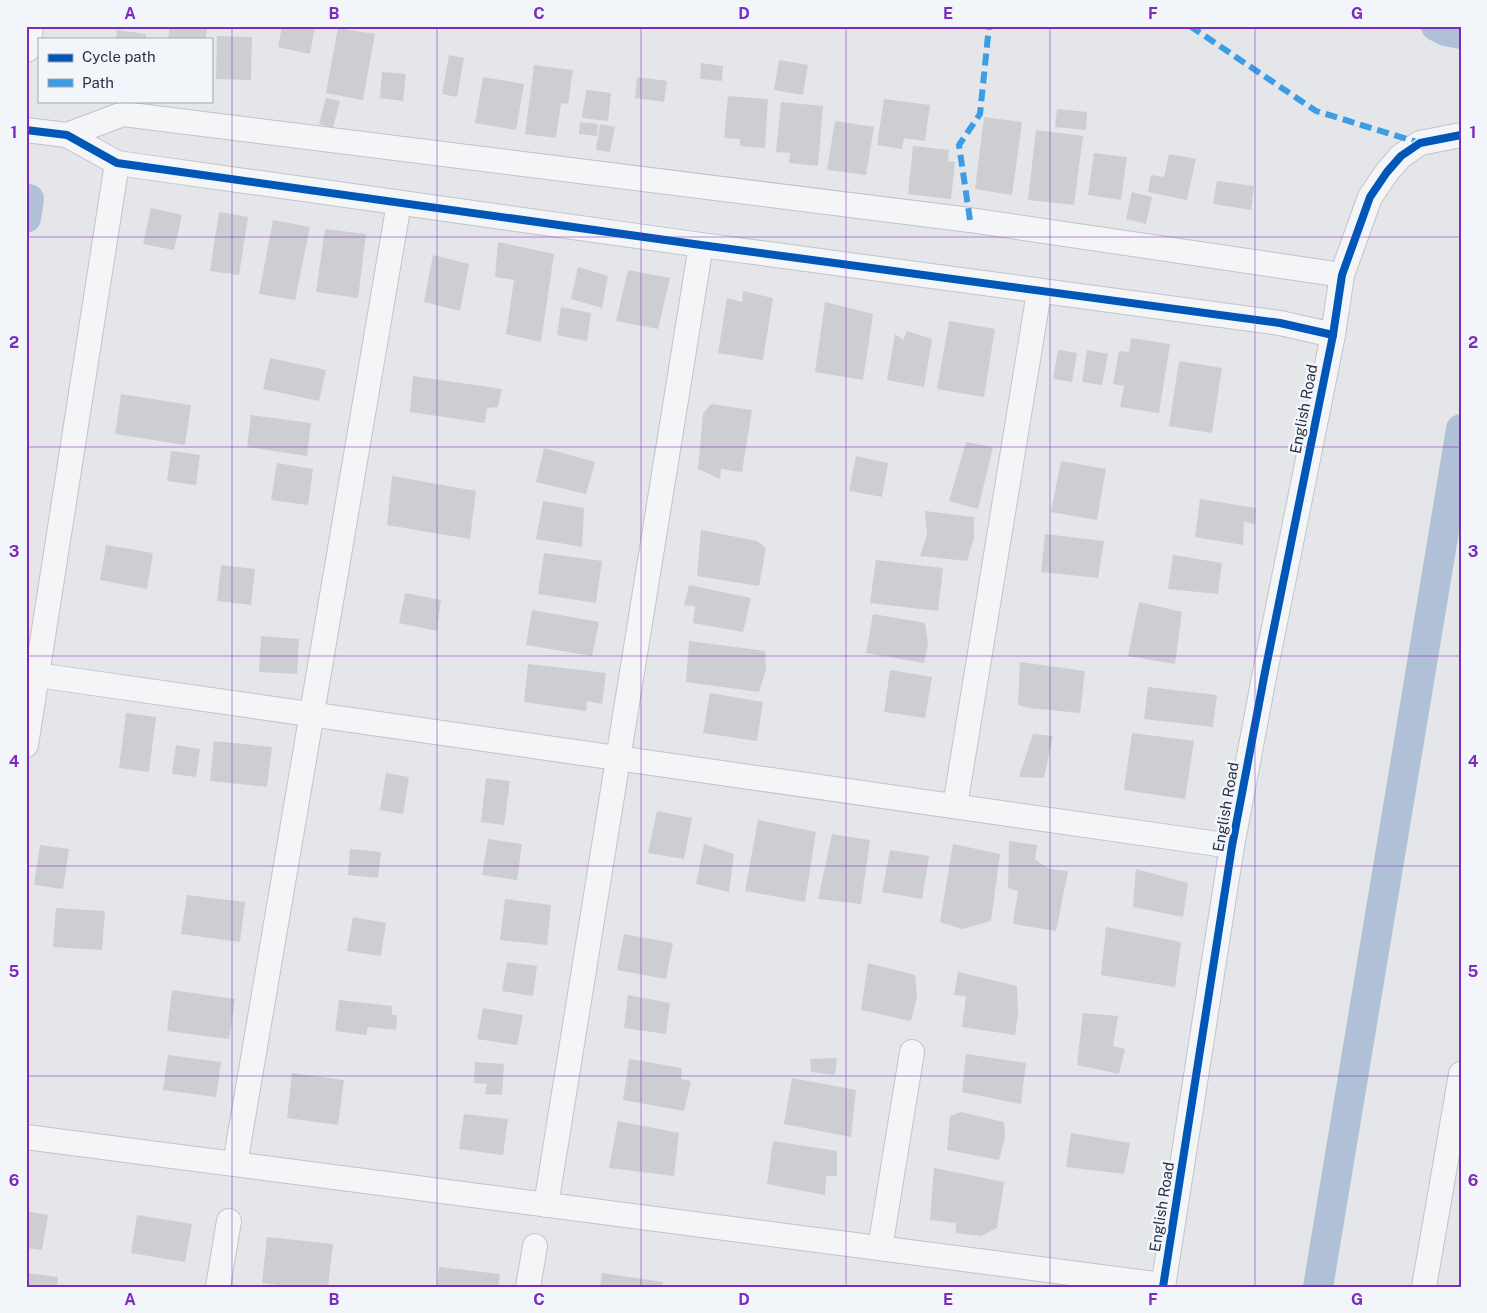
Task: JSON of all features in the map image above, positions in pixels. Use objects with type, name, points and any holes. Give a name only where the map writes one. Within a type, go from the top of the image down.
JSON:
[{"type":"street","points":[[26,48],[29,26]]},
{"type":"street","points":[[67,135],[124,114],[970,220],[1342,275]]},
{"type":"street","points":[[26,130],[67,135],[117,163],[701,246],[1280,324],[1333,335]]},
{"type":"street","name":"English Road","points":[[1163,1286],[1232,846],[1333,335],[1342,275],[1370,197],[1387,172],[1401,156],[1420,143],[1461,135]]},
{"type":"street","points":[[26,745],[117,163]]},
{"type":"street","points":[[236,1164],[398,203]]},
{"type":"street","points":[[546,1205],[701,246]]},
{"type":"street","points":[[955,806],[1039,292]]},
{"type":"street","points":[[37,675],[1232,846]]},
{"type":"street","points":[[880,1248],[912,1052]]},
{"type":"street","points":[[1424,1287],[1461,1074]]},
{"type":"street","points":[[26,1137],[1163,1286]]},
{"type":"street","points":[[218,1287],[229,1222]]},
{"type":"street","points":[[528,1287],[535,1246]]},
{"type":"building","points":[[170,26],[207,26],[206,38],[168,38]]},
{"type":"building","points":[[282,26],[315,26],[310,54],[278,47]]},
{"type":"building","points":[[338,28],[375,34],[363,100],[326,93]]},
{"type":"building","points":[[117,30],[146,34],[146,38],[116,38]]},
{"type":"building","points":[[217,36],[252,37],[251,80],[216,79]]},
{"type":"building","points":[[449,55],[464,58],[457,97],[442,94]]},
{"type":"building","points":[[779,60],[808,65],[803,95],[774,90]]},
{"type":"building","points":[[701,63],[723,66],[722,81],[700,79]]},
{"type":"building","points":[[534,65],[573,70],[568,104],[561,103],[556,138],[525,134]]},
{"type":"building","points":[[382,72],[406,74],[403,101],[380,98]]},
{"type":"building","points":[[483,77],[524,84],[516,130],[475,123]]},
{"type":"building","points":[[637,77],[667,81],[664,102],[635,98]]},
{"type":"building","points":[[586,90],[611,93],[608,121],[582,118]]},
{"type":"building","points":[[728,96],[768,99],[765,148],[740,146],[740,139],[724,138]]},
{"type":"building","points":[[326,98],[340,101],[333,128],[319,124]]},
{"type":"building","points":[[884,99],[930,105],[925,141],[904,138],[902,149],[877,145]]},
{"type":"building","points":[[781,102],[823,106],[818,166],[789,163],[790,153],[776,152]]},
{"type":"building","points":[[1057,109],[1087,112],[1086,130],[1055,127]]},
{"type":"building","points":[[984,117],[1022,122],[1012,195],[975,189]]},
{"type":"building","points":[[835,121],[874,127],[866,175],[827,170]]},
{"type":"building","points":[[580,122],[598,124],[597,136],[579,134]]},
{"type":"building","points":[[600,124],[615,127],[610,152],[596,150]]},
{"type":"building","points":[[1036,130],[1083,136],[1074,205],[1028,200]]},
{"type":"building","points":[[913,146],[949,150],[948,161],[955,162],[951,199],[908,194]]},
{"type":"building","points":[[1094,153],[1127,157],[1121,200],[1088,195]]},
{"type":"building","points":[[1169,154],[1196,159],[1187,200],[1148,192],[1151,175],[1164,177]]},
{"type":"building","points":[[1217,181],[1254,186],[1251,210],[1213,204]]},
{"type":"building","points":[[1132,192],[1152,197],[1146,224],[1126,219]]},
{"type":"building","points":[[151,208],[182,215],[174,250],[143,244]]},
{"type":"building","points":[[219,212],[248,217],[239,275],[210,271]]},
{"type":"building","points":[[273,220],[310,227],[295,300],[259,294]]},
{"type":"building","points":[[325,229],[366,234],[358,298],[316,292]]},
{"type":"building","points":[[498,242],[554,254],[541,342],[506,334],[514,280],[495,277]]},
{"type":"building","points":[[433,255],[469,264],[460,311],[424,302]]},
{"type":"building","points":[[578,267],[608,276],[602,308],[571,299]]},
{"type":"building","points":[[628,270],[670,278],[658,329],[616,321]]},
{"type":"building","points":[[743,291],[773,298],[763,360],[718,353],[727,298],[742,302]]},
{"type":"building","points":[[825,302],[873,314],[863,380],[815,372]]},
{"type":"building","points":[[561,307],[591,313],[587,341],[557,335]]},
{"type":"building","points":[[949,321],[995,329],[984,397],[937,389]]},
{"type":"building","points":[[907,331],[932,339],[924,387],[887,380],[895,334],[903,340]]},
{"type":"building","points":[[1131,338],[1170,344],[1159,413],[1120,407],[1124,386],[1113,384],[1119,351],[1129,352]]},
{"type":"building","points":[[1058,350],[1077,353],[1072,382],[1053,379]]},
{"type":"building","points":[[1087,350],[1108,354],[1102,385],[1082,382]]},
{"type":"building","points":[[270,358],[326,370],[319,401],[263,389]]},
{"type":"building","points":[[1179,361],[1222,368],[1212,433],[1169,426]]},
{"type":"building","points":[[413,376],[502,389],[498,407],[487,408],[485,423],[410,412]]},
{"type":"building","points":[[121,394],[191,405],[185,445],[115,434]]},
{"type":"building","points":[[711,404],[752,410],[742,472],[721,469],[720,479],[698,469],[703,414]]},
{"type":"building","points":[[251,415],[311,423],[307,456],[247,447]]},
{"type":"building","points":[[966,442],[993,447],[978,509],[949,501]]},
{"type":"building","points":[[544,448],[595,462],[586,494],[536,482]]},
{"type":"building","points":[[171,451],[200,455],[196,485],[167,481]]},
{"type":"building","points":[[856,456],[888,463],[882,497],[849,491]]},
{"type":"building","points":[[1061,461],[1106,469],[1097,520],[1051,512]]},
{"type":"building","points":[[277,463],[313,469],[308,505],[271,500]]},
{"type":"building","points":[[392,476],[476,491],[470,539],[387,525]]},
{"type":"building","points":[[1200,499],[1256,508],[1255,525],[1244,521],[1243,545],[1195,537]]},
{"type":"building","points":[[543,501],[584,508],[582,547],[536,539]]},
{"type":"building","points":[[925,511],[974,517],[974,538],[967,561],[920,556],[927,535]]},
{"type":"building","points":[[701,530],[757,541],[766,548],[759,586],[697,576]]},
{"type":"building","points":[[1045,534],[1104,541],[1098,578],[1041,572]]},
{"type":"building","points":[[106,545],[153,553],[147,589],[100,580]]},
{"type":"building","points":[[544,553],[602,561],[596,603],[538,594]]},
{"type":"building","points":[[1173,555],[1222,563],[1218,594],[1168,589]]},
{"type":"building","points":[[876,560],[943,568],[938,611],[870,603]]},
{"type":"building","points":[[221,565],[255,569],[251,605],[217,601]]},
{"type":"building","points":[[689,585],[751,598],[743,632],[693,623],[695,606],[684,605]]},
{"type":"building","points":[[405,593],[441,600],[437,631],[399,623]]},
{"type":"building","points":[[1139,602],[1182,612],[1175,664],[1128,656]]},
{"type":"building","points":[[532,610],[599,622],[592,656],[526,645]]},
{"type":"building","points":[[873,614],[925,623],[928,644],[924,663],[866,653]]},
{"type":"building","points":[[261,636],[299,639],[297,674],[259,672]]},
{"type":"building","points":[[689,641],[765,651],[766,670],[759,692],[686,682]]},
{"type":"building","points":[[1020,662],[1085,671],[1080,713],[1029,708],[1018,705]]},
{"type":"building","points":[[528,664],[606,673],[602,704],[587,701],[586,711],[524,702]]},
{"type":"building","points":[[890,670],[932,677],[925,718],[884,712]]},
{"type":"building","points":[[1148,687],[1217,695],[1213,727],[1144,719]]},
{"type":"building","points":[[710,693],[763,702],[757,741],[703,733]]},
{"type":"building","points":[[126,713],[156,717],[149,772],[119,768]]},
{"type":"building","points":[[1132,733],[1194,741],[1185,799],[1124,790]]},
{"type":"building","points":[[1033,734],[1053,736],[1044,778],[1019,777]]},
{"type":"building","points":[[214,741],[272,747],[267,787],[210,781]]},
{"type":"building","points":[[176,745],[200,749],[196,777],[172,774]]},
{"type":"building","points":[[386,773],[409,777],[403,814],[380,810]]},
{"type":"building","points":[[486,778],[510,781],[504,825],[481,822]]},
{"type":"building","points":[[657,811],[692,818],[684,859],[648,853]]},
{"type":"building","points":[[758,820],[816,832],[805,902],[745,891]]},
{"type":"building","points":[[832,834],[870,840],[861,904],[818,899]]},
{"type":"building","points":[[488,839],[522,844],[517,880],[482,875]]},
{"type":"building","points":[[1009,841],[1037,845],[1035,860],[1050,869],[1068,871],[1056,931],[1013,924],[1018,891],[1008,888]]},
{"type":"building","points":[[704,844],[734,854],[729,892],[696,884]]},
{"type":"building","points":[[953,844],[1000,854],[991,921],[962,929],[940,922]]},
{"type":"building","points":[[40,845],[69,849],[63,889],[34,885]]},
{"type":"building","points":[[350,849],[381,852],[378,878],[348,875]]},
{"type":"building","points":[[890,850],[929,856],[922,899],[882,892]]},
{"type":"building","points":[[1136,869],[1188,883],[1183,917],[1133,907]]},
{"type":"building","points":[[187,895],[245,902],[240,942],[181,934]]},
{"type":"building","points":[[505,899],[551,905],[547,945],[500,940]]},
{"type":"building","points":[[56,908],[105,911],[102,950],[53,947]]},
{"type":"building","points":[[353,917],[386,923],[381,956],[347,951]]},
{"type":"building","points":[[1106,927],[1181,942],[1175,987],[1101,975]]},
{"type":"building","points":[[624,934],[673,943],[666,979],[617,970]]},
{"type":"building","points":[[507,962],[537,966],[533,996],[502,991]]},
{"type":"building","points":[[868,963],[915,975],[917,996],[911,1021],[861,1010]]},
{"type":"building","points":[[958,972],[1017,986],[1018,1014],[1015,1035],[962,1027],[966,996],[954,995]]},
{"type":"building","points":[[172,990],[235,999],[229,1039],[167,1031]]},
{"type":"building","points":[[628,995],[670,1003],[666,1034],[624,1028]]},
{"type":"building","points":[[339,1000],[392,1006],[392,1015],[397,1015],[396,1030],[368,1027],[366,1035],[335,1031]]},
{"type":"building","points":[[483,1008],[523,1015],[517,1045],[477,1039]]},
{"type":"building","points":[[1083,1013],[1118,1016],[1113,1046],[1125,1049],[1119,1074],[1077,1065]]},
{"type":"building","points":[[966,1054],[1026,1063],[1021,1104],[962,1092]]},
{"type":"building","points":[[168,1055],[221,1062],[216,1097],[163,1090]]},
{"type":"building","points":[[837,1058],[835,1075],[811,1072],[810,1059]]},
{"type":"building","points":[[629,1059],[682,1068],[681,1079],[691,1081],[684,1111],[623,1100]]},
{"type":"building","points":[[475,1062],[504,1064],[502,1095],[485,1094],[487,1084],[474,1083]]},
{"type":"building","points":[[292,1073],[344,1080],[338,1125],[287,1118]]},
{"type":"building","points":[[792,1078],[856,1090],[851,1137],[784,1124]]},
{"type":"building","points":[[961,1112],[1004,1122],[1005,1138],[999,1160],[947,1150],[950,1116]]},
{"type":"building","points":[[464,1114],[508,1119],[503,1155],[459,1149]]},
{"type":"building","points":[[618,1121],[679,1133],[674,1176],[609,1168]]},
{"type":"building","points":[[1071,1133],[1130,1143],[1124,1174],[1066,1167]]},
{"type":"building","points":[[773,1141],[837,1151],[837,1176],[826,1176],[825,1195],[767,1184]]},
{"type":"building","points":[[934,1168],[1004,1182],[997,1228],[981,1236],[956,1233],[956,1223],[930,1220]]},
{"type":"building","points":[[26,1211],[48,1215],[42,1250],[26,1248]]},
{"type":"building","points":[[137,1215],[192,1224],[185,1262],[131,1253]]},
{"type":"building","points":[[267,1237],[333,1244],[328,1287],[296,1287],[262,1283]]},
{"type":"building","points":[[439,1267],[500,1274],[498,1287],[437,1287]]},
{"type":"building","points":[[26,1273],[58,1277],[57,1287],[26,1287]]},
{"type":"building","points":[[602,1273],[663,1282],[662,1287],[600,1287]]},
{"type":"waterway","points":[[1436,26],[1446,31],[1461,34]]},
{"type":"waterway","points":[[26,218],[29,199]]},
{"type":"waterway","points":[[1318,1287],[1461,429]]},
{"type":"marked path","points":[[970,220],[959,145],[980,114],[989,26]]},
{"type":"marked path","points":[[1190,26],[1316,111],[1420,143]]},
{"type":"cycle path","points":[[26,130],[67,135],[117,163],[701,245],[1280,323],[1333,335]]},
{"type":"cycle path","points":[[1163,1287],[1232,846],[1333,335],[1342,275],[1370,197],[1387,172],[1401,156],[1420,143],[1461,135]]}]
